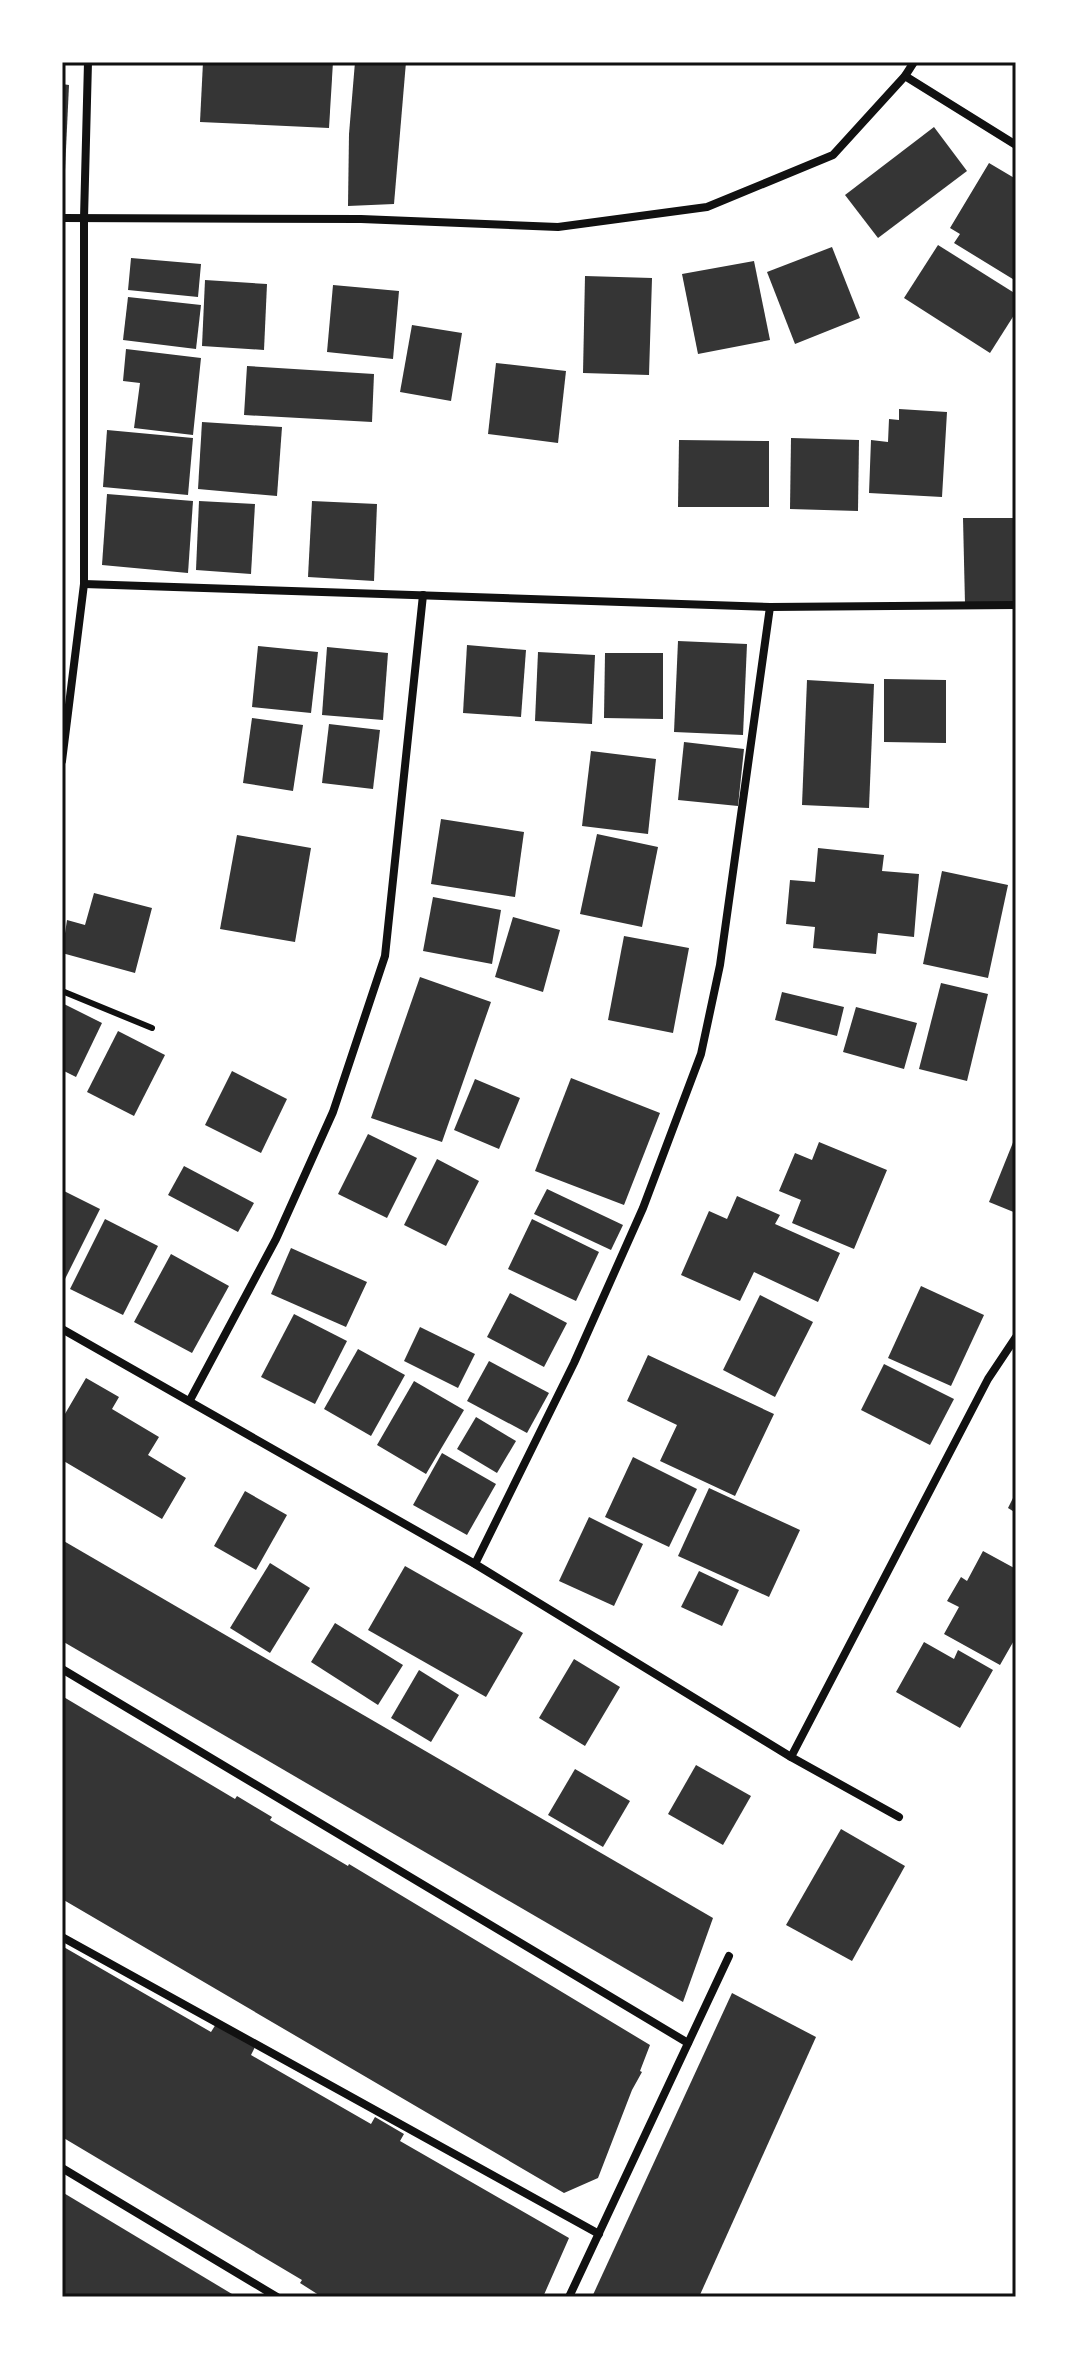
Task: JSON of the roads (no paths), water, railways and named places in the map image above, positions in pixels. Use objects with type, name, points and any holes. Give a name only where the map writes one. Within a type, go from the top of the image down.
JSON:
[{"type":"street","points":[[62,761],[84,584],[84,218],[88,62]]},
{"type":"street","points":[[62,218],[361,219],[558,227],[707,207],[833,155],[905,76],[914,62]]},
{"type":"street","points":[[905,76],[1016,145]]},
{"type":"street","points":[[84,584],[770,607],[1016,605]]},
{"type":"street","points":[[190,1400],[276,1239],[333,1112],[385,956],[423,595]]},
{"type":"street","points":[[475,1564],[574,1363],[643,1208],[701,1054],[720,965],[770,607]]},
{"type":"street","points":[[62,1329],[475,1564],[791,1757],[899,1817]]},
{"type":"street","points":[[791,1757],[988,1379],[1016,1337]]},
{"type":"street","points":[[62,1669],[688,2043]]},
{"type":"street","points":[[62,1937],[599,2234]]},
{"type":"street","points":[[569,2297],[729,1956]]},
{"type":"street","points":[[62,2168],[277,2297]]},
{"type":"lane","points":[[62,991],[152,1028]]}]
